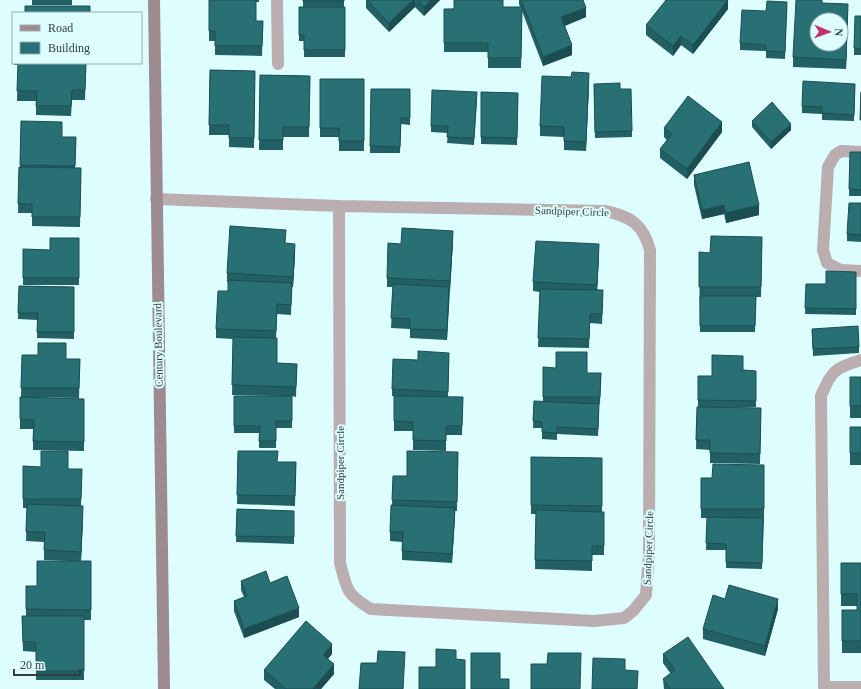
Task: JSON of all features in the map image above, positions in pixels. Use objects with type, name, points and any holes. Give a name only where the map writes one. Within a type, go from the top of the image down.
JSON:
[{"type":"street","name":"Century Boulevard","points":[[154,0],[164,689]]},
{"type":"street","points":[[277,0],[278,64]]},
{"type":"street","points":[[861,152],[841,151],[835,155],[828,167],[823,250],[827,263],[841,270],[861,271]]},
{"type":"street","name":"Sandpiper Circle","points":[[156,199],[339,206],[605,211],[622,214],[633,220],[647,238],[650,250],[649,552],[646,595],[633,612],[624,618],[594,622],[371,609],[353,598],[347,589],[340,563],[339,206]]},
{"type":"street","points":[[861,360],[844,365],[828,378],[821,396],[824,687],[861,687]]},
{"type":"building","points":[[209,0],[256,0],[256,21],[263,21],[262,46],[215,46],[215,31],[209,31]]},
{"type":"building","points":[[344,0],[344,1],[303,1]]},
{"type":"building","points":[[367,0],[413,0],[389,23]]},
{"type":"building","points":[[418,0],[431,0],[424,7]]},
{"type":"building","points":[[454,0],[503,0],[503,7],[522,7],[521,58],[488,58],[488,43],[444,43],[444,9],[454,9]]},
{"type":"building","points":[[521,0],[583,0],[586,8],[561,17],[572,45],[543,57]]},
{"type":"building","points":[[666,0],[728,0],[693,45],[681,36],[673,46],[646,25]]},
{"type":"building","points":[[796,0],[822,0],[822,3],[848,4],[848,12],[809,12],[809,52],[846,52],[846,60],[793,57]]},
{"type":"building","points":[[767,1],[787,2],[785,52],[766,51],[766,45],[740,43],[742,10],[766,11]]},
{"type":"building","points":[[25,6],[90,6],[90,12],[25,12]]},
{"type":"building","points":[[299,7],[345,7],[345,50],[304,50],[304,35],[299,35]]},
{"type":"building","points":[[855,16],[861,16],[861,49],[854,48]]},
{"type":"building","points":[[18,64],[86,64],[85,90],[72,90],[71,106],[36,106],[37,91],[17,91]]},
{"type":"building","points":[[210,70],[255,71],[254,138],[229,138],[229,125],[209,125]]},
{"type":"building","points":[[572,72],[589,73],[586,142],[564,141],[564,127],[540,126],[542,76],[571,77]]},
{"type":"building","points":[[260,75],[310,76],[309,127],[283,127],[283,140],[259,140]]},
{"type":"building","points":[[320,79],[364,79],[364,141],[339,141],[339,128],[320,128]]},
{"type":"building","points":[[803,81],[855,84],[854,115],[822,113],[822,107],[802,106]]},
{"type":"building","points":[[620,83],[620,89],[631,89],[632,131],[595,132],[594,84]]},
{"type":"building","points":[[371,89],[410,89],[410,118],[401,118],[400,147],[370,146]]},
{"type":"building","points":[[432,90],[477,92],[474,138],[447,137],[448,126],[431,126]]},
{"type":"building","points":[[481,92],[518,93],[517,138],[481,137]]},
{"type":"building","points":[[861,92],[861,120],[860,120]]},
{"type":"building","points":[[688,96],[722,122],[687,169],[660,149],[672,134],[664,128]]},
{"type":"building","points":[[772,102],[791,124],[771,142],[752,121]]},
{"type":"building","points":[[21,121],[62,122],[62,137],[76,137],[75,166],[20,165]]},
{"type":"building","points":[[850,152],[861,152],[861,190],[849,189]]},
{"type":"building","points":[[749,162],[759,205],[726,213],[724,205],[702,210],[694,175]]},
{"type":"building","points":[[19,167],[81,168],[80,217],[32,217],[32,204],[18,204]]},
{"type":"building","points":[[849,203],[861,203],[861,235],[847,234]]},
{"type":"building","points":[[230,226],[286,230],[285,243],[295,244],[293,277],[227,273]]},
{"type":"building","points":[[402,228],[453,231],[450,281],[387,278],[388,243],[401,244]]},
{"type":"building","points":[[711,236],[762,237],[761,287],[699,287],[699,252],[710,253]]},
{"type":"building","points":[[50,238],[79,238],[79,278],[23,278],[23,249],[50,250]]},
{"type":"building","points":[[536,241],[599,244],[597,285],[533,282]]},
{"type":"building","points":[[826,271],[856,272],[856,309],[805,308],[806,284],[826,284]]},
{"type":"building","points":[[228,280],[292,283],[291,305],[277,304],[276,331],[216,329],[218,291],[228,291]]},
{"type":"building","points":[[393,284],[449,287],[447,330],[410,329],[410,319],[391,318]]},
{"type":"building","points":[[19,286],[74,287],[74,332],[37,332],[38,313],[18,313]]},
{"type":"building","points":[[540,289],[603,290],[602,314],[590,314],[589,339],[538,338]]},
{"type":"building","points":[[700,296],[756,296],[755,326],[700,326]]},
{"type":"building","points":[[858,326],[859,347],[813,349],[812,329]]},
{"type":"building","points":[[233,337],[277,338],[277,363],[297,364],[296,387],[232,385]]},
{"type":"building","points":[[38,343],[66,343],[66,359],[80,359],[79,388],[21,388],[22,355],[38,355]]},
{"type":"building","points":[[418,351],[449,353],[448,392],[392,389],[393,359],[418,360]]},
{"type":"building","points":[[556,352],[587,352],[587,373],[601,373],[600,397],[543,397],[543,367],[556,368]]},
{"type":"building","points":[[712,355],[743,356],[743,370],[756,371],[756,401],[698,400],[698,376],[712,376]]},
{"type":"building","points":[[850,377],[861,377],[861,406],[850,406]]},
{"type":"building","points":[[234,396],[292,396],[292,421],[276,421],[276,441],[259,441],[260,426],[234,426]]},
{"type":"building","points":[[394,396],[463,397],[462,426],[446,426],[446,441],[413,440],[413,422],[394,421]]},
{"type":"building","points":[[20,397],[84,399],[84,442],[33,441],[34,420],[20,419]]},
{"type":"building","points":[[534,401],[599,404],[598,429],[557,427],[557,433],[542,432],[542,422],[533,421]]},
{"type":"building","points":[[697,407],[761,408],[760,454],[710,453],[710,440],[696,440]]},
{"type":"building","points":[[850,427],[861,427],[861,453],[850,453]]},
{"type":"building","points":[[41,451],[68,451],[68,469],[82,469],[81,499],[23,499],[23,466],[41,467]]},
{"type":"building","points":[[238,451],[278,451],[277,462],[296,462],[295,496],[237,495]]},
{"type":"building","points":[[407,451],[458,452],[457,502],[392,500],[393,476],[407,476]]},
{"type":"building","points":[[531,457],[602,458],[602,506],[531,505]]},
{"type":"building","points":[[713,464],[764,465],[764,509],[701,509],[701,478],[712,478]]},
{"type":"building","points":[[27,504],[83,506],[81,552],[44,550],[45,532],[26,532]]},
{"type":"building","points":[[391,505],[455,508],[452,554],[402,551],[403,532],[390,532]]},
{"type":"building","points":[[237,509],[294,511],[294,537],[236,536]]},
{"type":"building","points":[[536,510],[604,512],[604,546],[592,546],[592,561],[535,560]]},
{"type":"building","points":[[707,517],[763,518],[762,563],[726,562],[726,544],[706,543]]},
{"type":"building","points":[[37,561],[91,561],[91,610],[26,609],[26,586],[37,586]]},
{"type":"building","points":[[841,563],[861,563],[861,641],[842,641],[842,610],[857,610],[857,594],[841,594]]},
{"type":"building","points":[[266,571],[270,583],[287,576],[299,608],[244,629],[234,601],[247,596],[241,581]]},
{"type":"building","points":[[729,585],[778,599],[765,646],[703,629],[713,595],[725,599]]},
{"type":"building","points":[[22,616],[84,616],[84,671],[36,671],[36,642],[23,642]]},
{"type":"building","points":[[306,621],[332,644],[323,655],[334,664],[313,689],[286,689],[264,670]]},
{"type":"building","points":[[688,637],[724,689],[670,689],[663,679],[675,670],[663,654]]},
{"type":"building","points":[[436,649],[456,650],[456,659],[465,660],[465,689],[419,689],[419,667],[436,667]]},
{"type":"building","points":[[378,651],[405,652],[403,689],[359,689],[361,663],[377,663]]},
{"type":"building","points":[[471,653],[500,653],[500,679],[509,679],[509,689],[471,689]]},
{"type":"building","points":[[548,653],[581,653],[580,689],[531,689],[531,664],[547,664]]},
{"type":"building","points":[[593,658],[625,659],[625,670],[638,671],[637,689],[592,689]]}]
